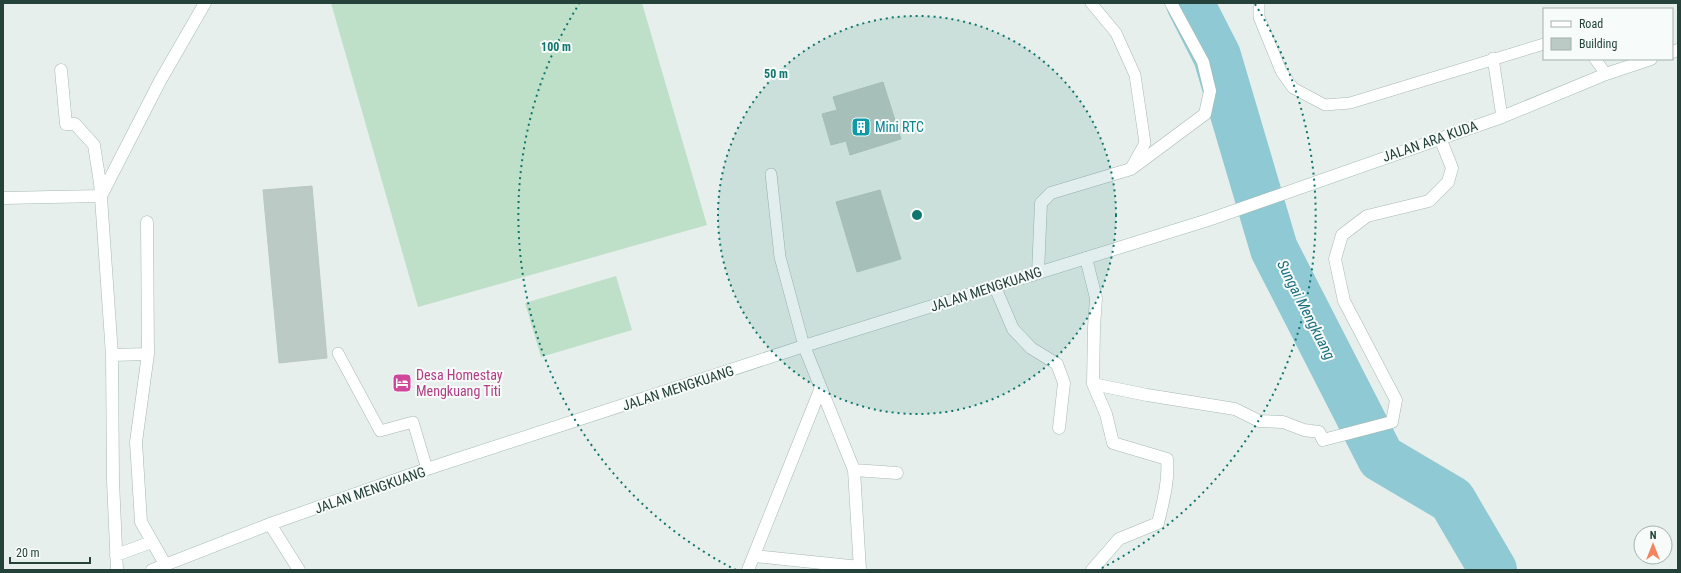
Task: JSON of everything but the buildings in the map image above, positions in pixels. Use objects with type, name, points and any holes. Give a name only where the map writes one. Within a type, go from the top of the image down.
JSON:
[{"type":"street","points":[[101,196],[160,81],[205,3]]},
{"type":"street","points":[[1038,273],[1041,203],[1051,193],[1131,169],[1205,114],[1210,91],[1203,62],[1171,3]]},
{"type":"street","name":"JALAN ARA KUDA","points":[[1208,220],[1502,117],[1606,74],[1648,60]]},
{"type":"street","points":[[62,70],[66,124],[75,124],[94,145],[100,183],[112,356],[113,481],[118,570]]},
{"type":"street","points":[[1093,384],[1147,395],[1235,409],[1260,422],[1283,422],[1304,430],[1319,432],[1323,440],[1392,422],[1396,400],[1344,301],[1335,259],[1342,235],[1368,216],[1429,201],[1448,182],[1452,168],[1440,138]]},
{"type":"street","points":[[3,198],[101,196]]},
{"type":"street","name":"JALAN MENGKUANG","points":[[152,570],[270,524],[428,469],[804,346],[1208,220]]},
{"type":"street","points":[[147,222],[148,354],[136,442],[141,522],[165,564]]},
{"type":"street","points":[[1086,258],[1096,298],[1093,384],[1106,414],[1113,443],[1167,459],[1168,471],[1158,523],[1119,539],[1092,570]]},
{"type":"street","points":[[995,287],[1013,329],[1031,348],[1057,364],[1064,383],[1059,428]]},
{"type":"street","points":[[754,556],[860,569],[854,470],[820,390],[804,346]]},
{"type":"street","points":[[112,356],[148,354]]},
{"type":"street","points":[[748,570],[820,390]]},
{"type":"street","points":[[854,470],[897,473]]},
{"type":"street","points":[[270,524],[299,570]]},
{"type":"street","points":[[116,555],[152,542]]},
{"type":"lane","points":[[1091,3],[1116,33],[1135,75],[1145,143],[1131,169]]},
{"type":"lane","points":[[1259,3],[1259,17],[1281,71],[1293,88],[1325,105],[1350,103],[1493,58],[1543,44]]},
{"type":"lane","points":[[1493,58],[1502,117]]},
{"type":"lane","points":[[1596,60],[1606,74]]},
{"type":"lane","points":[[771,174],[780,257],[804,346]]},
{"type":"lane","points":[[338,353],[380,431],[413,422],[428,469]]},
{"type":"green space","points":[[331,3],[642,3],[707,225],[418,307]]},
{"type":"green space","points":[[616,276],[632,330],[541,357],[525,303]]},
{"type":"waterway","name":"Sungai Mengkuang","points":[[1190,3],[1217,56],[1274,249],[1381,458],[1452,500],[1493,570]]},
{"type":"place","name":"Mini RTC","points":[[861,127]]},
{"type":"place","name":"Desa Homestay Mengkuang Titi","points":[[402,383]]}]
